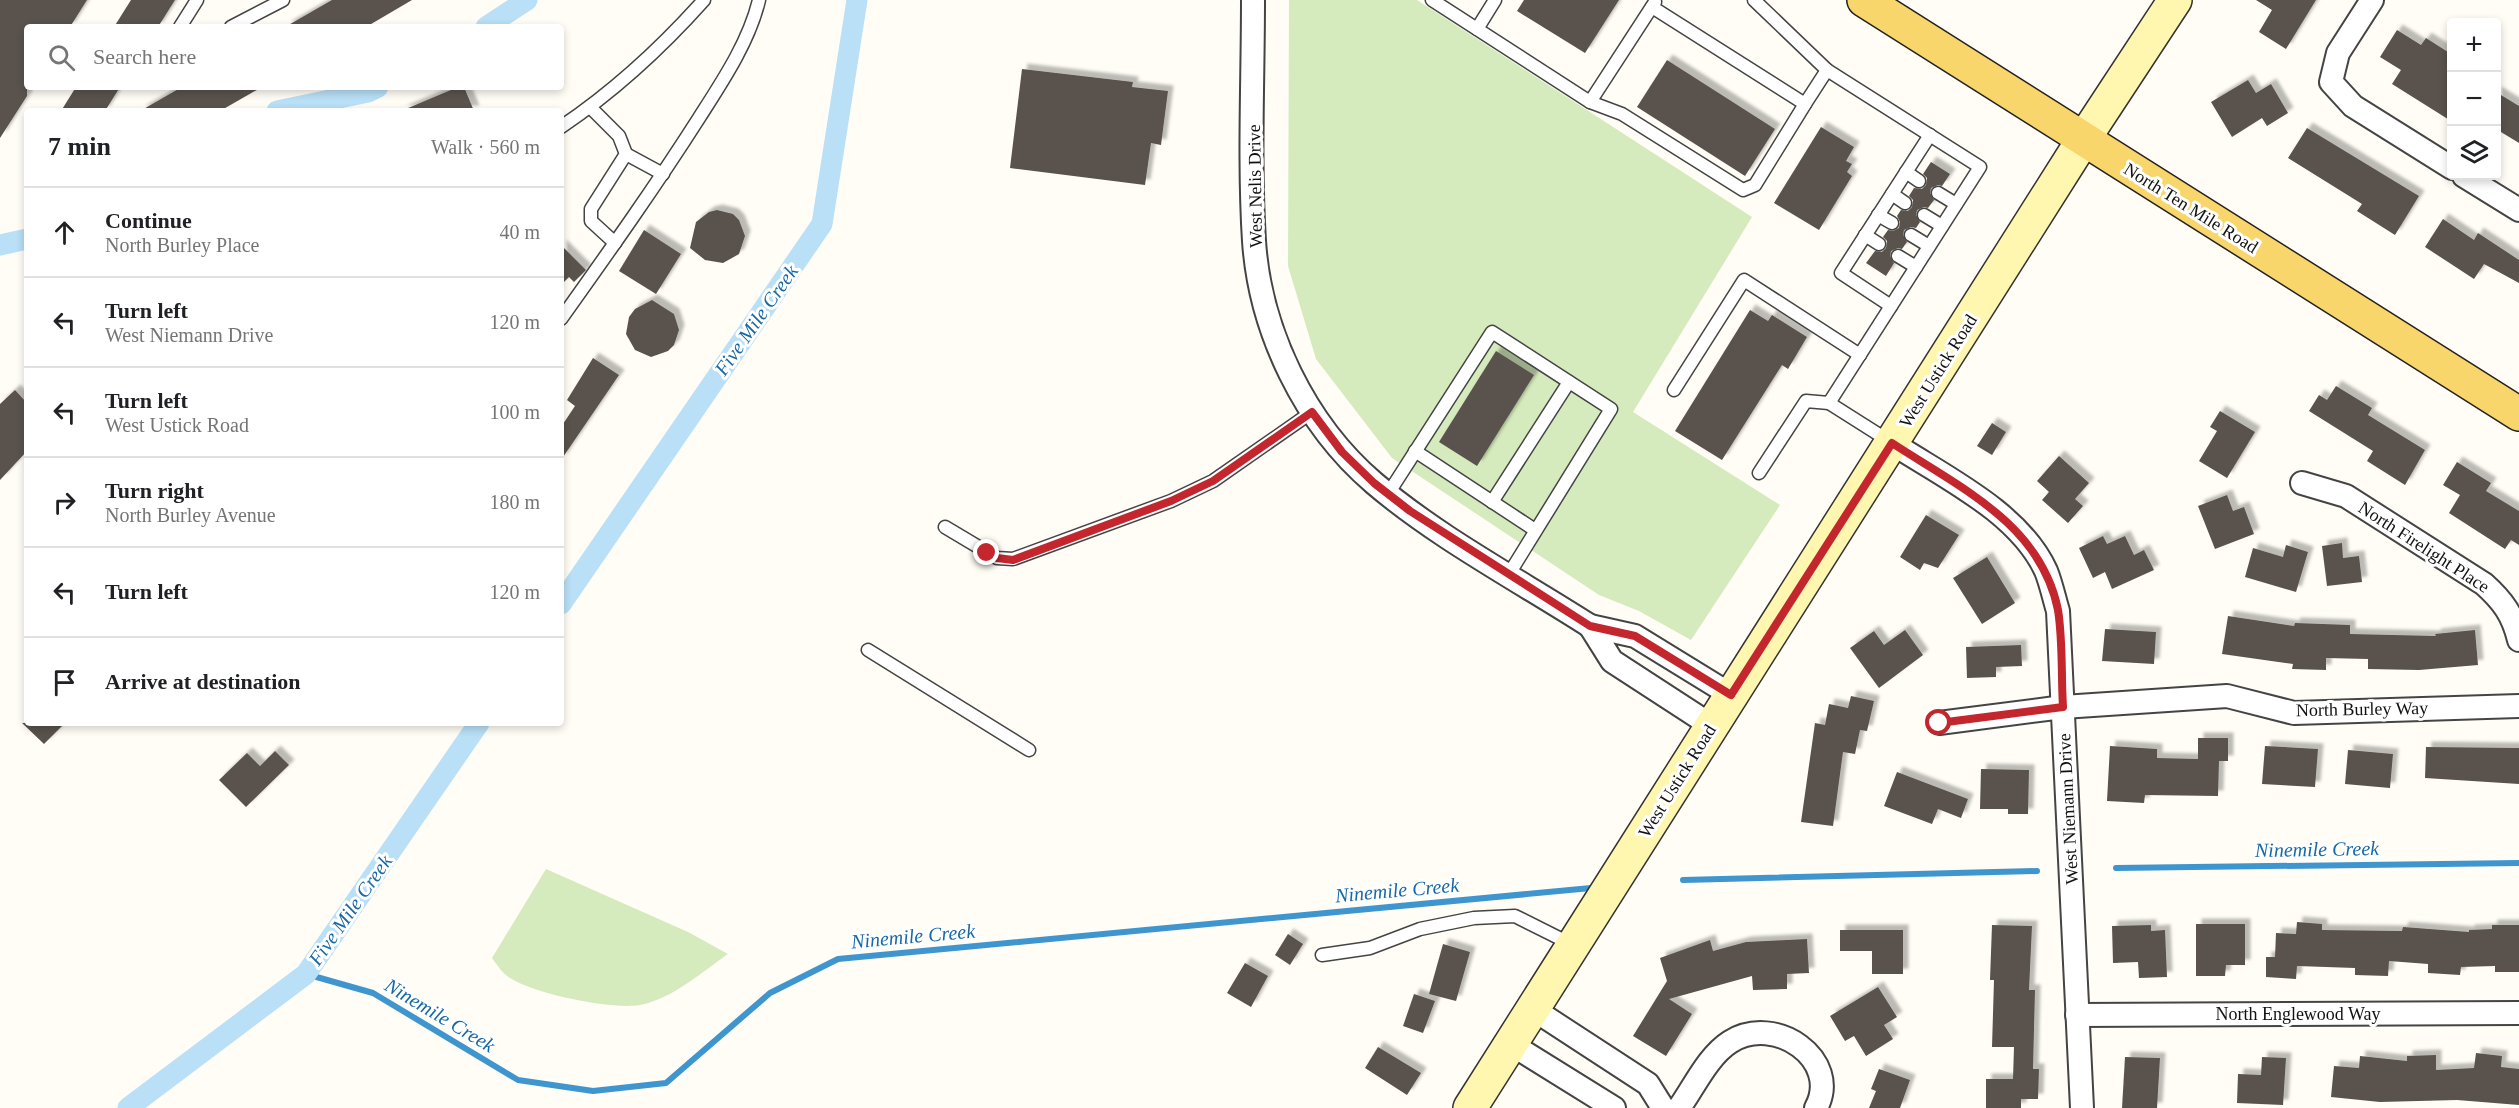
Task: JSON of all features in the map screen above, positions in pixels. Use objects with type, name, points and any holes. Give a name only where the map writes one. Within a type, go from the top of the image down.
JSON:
[{"type":"main road","name":"North Ten Mile Road","points":[[1864,0],[2083,141],[2519,414]]},
{"type":"main road","name":"West Ustick Road","points":[[1470,1108],[2083,141],[2175,0]]},
{"type":"street","name":"West Nelis Drive","points":[[1253,0],[1254,242],[1264,302],[1281,352],[1318,421],[1342,452],[1410,511],[1590,626]]},
{"type":"street","points":[[2372,0],[2338,53],[2331,82],[2353,106],[2447,165]]},
{"type":"street","points":[[2470,180],[2519,210]]},
{"type":"street","name":"West Niemann Drive","points":[[1892,443],[1999,512],[2027,540],[2046,571],[2058,611],[2082,1108]]},
{"type":"street","name":"North Firelight Place","points":[[2302,483],[2346,496],[2484,584],[2502,599],[2514,619],[2519,640]]},
{"type":"street","points":[[1590,626],[1635,636],[1731,695]]},
{"type":"street","points":[[1590,626],[1612,661],[1712,726]]},
{"type":"street","name":"North Burley Way","points":[[1939,723],[2063,707],[2227,696],[2294,712],[2519,706]]},
{"type":"street","points":[[1533,1009],[1648,1084],[1663,1108]]},
{"type":"street","name":"North Englewood Way","points":[[2077,1015],[2519,1013]]},
{"type":"street","points":[[1679,1108],[1713,1058],[1729,1042],[1748,1034],[1773,1032],[1795,1041],[1813,1060],[1821,1082],[1816,1108]]},
{"type":"street","points":[[1511,1044],[1614,1108]]},
{"type":"lane","points":[[182,24],[197,0]]},
{"type":"lane","points":[[237,24],[283,0]]},
{"type":"lane","points":[[564,125],[590,107],[682,24],[704,0]]},
{"type":"lane","points":[[564,315],[663,174],[727,74],[756,14],[759,0]]},
{"type":"lane","points":[[1432,0],[1590,102],[1622,114],[1743,190],[1755,185],[1827,70]]},
{"type":"lane","points":[[1477,29],[1495,0]]},
{"type":"lane","points":[[1754,0],[1827,70],[1980,167],[1829,403]]},
{"type":"lane","points":[[1590,102],[1654,3],[1805,104]]},
{"type":"lane","points":[[590,107],[619,136],[626,154],[663,174]]},
{"type":"lane","points":[[1891,306],[1841,273],[1930,135]]},
{"type":"lane","points":[[615,243],[591,221],[591,209],[626,154]]},
{"type":"lane","points":[[1906,172],[1919,181]]},
{"type":"lane","points":[[1938,193],[1956,204]]},
{"type":"lane","points":[[1892,194],[1905,203]]},
{"type":"lane","points":[[1878,215],[1892,223]]},
{"type":"lane","points":[[1924,215],[1942,226]]},
{"type":"lane","points":[[1865,235],[1879,244]]},
{"type":"lane","points":[[1911,235],[1929,246]]},
{"type":"lane","points":[[1898,256],[1916,267]]},
{"type":"lane","points":[[1674,390],[1744,280],[1860,355]]},
{"type":"lane","points":[[1388,494],[1492,332],[1611,409],[1509,574]]},
{"type":"lane","points":[[1492,502],[1569,382]]},
{"type":"lane","points":[[1759,473],[1806,401],[1829,403],[1892,443]]},
{"type":"lane","points":[[945,527],[997,558],[1013,560],[1171,501],[1213,481],[1318,421]]},
{"type":"lane","points":[[1416,451],[1535,530]]},
{"type":"lane","points":[[868,650],[1029,750]]},
{"type":"lane","points":[[1322,955],[1370,948],[1420,929],[1474,918],[1515,916],[1574,945]]},
{"type":"green space","points":[[1289,0],[1417,0],[1752,217],[1633,412],[1780,505],[1691,640],[1639,611],[1599,595],[1392,458],[1316,359],[1288,266]]},
{"type":"green space","points":[[546,869],[688,932],[728,954],[675,991],[640,1005],[593,1003],[555,995],[522,984],[505,974],[492,958]]},
{"type":"building","points":[[0,0],[87,0],[72,24],[24,24],[24,90],[27,90],[27,96],[0,138]]},
{"type":"building","points":[[131,0],[175,0],[160,24],[116,24]]},
{"type":"building","points":[[332,0],[412,0],[371,24],[290,24]]},
{"type":"building","points":[[1524,0],[1619,0],[1585,53],[1517,11]]},
{"type":"building","points":[[2256,0],[2316,0],[2286,49],[2259,32],[2272,10]]},
{"type":"building","points":[[2397,30],[2421,45],[2426,38],[2447,51],[2447,118],[2392,84],[2401,70],[2380,57]]},
{"type":"building","points":[[1667,60],[1775,129],[1745,176],[1637,107]]},
{"type":"building","points":[[1022,69],[1133,82],[1132,87],[1168,91],[1161,145],[1151,143],[1145,185],[1010,168]]},
{"type":"building","points":[[2248,80],[2256,93],[2271,84],[2288,113],[2267,126],[2262,118],[2232,137],[2211,102]]},
{"type":"building","points":[[74,90],[118,90],[107,108],[63,108]]},
{"type":"building","points":[[177,90],[257,90],[225,108],[145,108]]},
{"type":"building","points":[[451,90],[465,90],[473,108],[408,108]]},
{"type":"building","points":[[2501,95],[2519,106],[2519,143],[2501,132]]},
{"type":"building","points":[[1821,127],[1854,147],[1846,161],[1852,164],[1847,172],[1852,176],[1819,230],[1774,203]]},
{"type":"building","points":[[2307,128],[2419,196],[2395,235],[2357,211],[2362,204],[2288,158]]},
{"type":"building","points":[[1931,162],[1950,174],[1942,186],[1931,188],[1930,193],[1934,200],[1928,208],[1917,210],[1916,215],[1920,222],[1916,228],[1911,227],[1904,230],[1903,235],[1907,242],[1902,249],[1891,251],[1890,256],[1894,263],[1886,276],[1866,263],[1875,251],[1882,252],[1886,248],[1887,241],[1883,237],[1888,230],[1893,231],[1899,228],[1900,222],[1897,216],[1901,210],[1908,211],[1912,207],[1913,200],[1909,196],[1914,188],[1922,189],[1926,185],[1927,178],[1923,174]]},
{"type":"building","points":[[717,210],[733,214],[739,220],[745,236],[739,254],[723,263],[705,260],[690,248],[696,222],[709,212]]},
{"type":"building","points":[[2443,219],[2474,240],[2478,233],[2519,260],[2519,283],[2484,264],[2474,279],[2425,247]]},
{"type":"building","points":[[644,230],[681,254],[656,294],[619,271]]},
{"type":"building","points":[[564,248],[586,270],[574,282],[569,277],[564,282]]},
{"type":"building","points":[[652,300],[674,314],[679,330],[674,345],[668,351],[651,357],[635,350],[626,334],[629,317],[635,309]]},
{"type":"building","points":[[1750,310],[1768,321],[1772,315],[1807,337],[1788,369],[1782,365],[1722,460],[1675,431]]},
{"type":"building","points":[[1496,351],[1534,375],[1477,466],[1439,442]]},
{"type":"building","points":[[593,358],[619,375],[564,456],[564,422],[575,406],[567,400]]},
{"type":"building","points":[[2336,386],[2372,408],[2368,415],[2425,450],[2405,485],[2367,461],[2373,451],[2309,411],[2319,395],[2327,400]]},
{"type":"building","points":[[15,390],[24,400],[24,454],[0,480],[0,404]]},
{"type":"building","points":[[2220,411],[2255,432],[2227,478],[2199,461],[2217,431],[2210,427]]},
{"type":"building","points":[[1992,423],[2006,432],[1992,455],[1977,446]]},
{"type":"building","points":[[2059,456],[2089,483],[2075,499],[2083,506],[2068,523],[2042,500],[2049,492],[2037,481]]},
{"type":"building","points":[[2457,462],[2491,483],[2486,491],[2519,511],[2519,545],[2511,540],[2505,549],[2449,513],[2460,495],[2443,485]]},
{"type":"building","points":[[2227,495],[2233,511],[2244,507],[2254,534],[2215,549],[2198,506]]},
{"type":"building","points":[[1926,515],[1959,535],[1938,568],[1924,563],[1920,570],[1900,557]]},
{"type":"building","points":[[2103,536],[2107,544],[2125,536],[2134,555],[2144,550],[2154,570],[2112,589],[2105,572],[2093,578],[2079,548]]},
{"type":"building","points":[[2342,543],[2343,558],[2359,556],[2362,582],[2327,586],[2322,546]]},
{"type":"building","points":[[2286,545],[2308,552],[2296,592],[2245,577],[2253,548],[2283,557]]},
{"type":"building","points":[[1987,557],[2015,603],[1982,624],[1953,578]]},
{"type":"building","points":[[2228,616],[2294,626],[2295,623],[2350,625],[2350,634],[2436,636],[2435,634],[2475,630],[2478,665],[2419,670],[2368,669],[2368,659],[2326,658],[2326,670],[2292,669],[2293,664],[2222,654]]},
{"type":"building","points":[[2105,629],[2156,632],[2154,664],[2102,661]]},
{"type":"building","points":[[1905,630],[1923,655],[1879,688],[1850,648],[1874,631],[1884,645]]},
{"type":"building","points":[[2021,645],[2022,666],[1996,667],[1996,677],[1967,678],[1966,647]]},
{"type":"building","points":[[1851,696],[1874,701],[1867,731],[1860,730],[1855,754],[1843,752],[1833,826],[1801,822],[1815,723],[1825,725],[1829,704],[1848,708]]},
{"type":"building","points":[[25,726],[62,726],[44,744]]},
{"type":"building","points":[[2198,738],[2228,738],[2228,761],[2219,761],[2218,796],[2145,795],[2144,803],[2107,801],[2110,746],[2157,749],[2157,758],[2198,759]]},
{"type":"building","points":[[2265,746],[2318,749],[2315,787],[2262,784]]},
{"type":"building","points":[[2426,747],[2519,748],[2519,784],[2425,778]]},
{"type":"building","points":[[2348,750],[2393,754],[2390,788],[2345,784]]},
{"type":"building","points":[[275,751],[289,765],[246,807],[219,780],[247,753],[260,766]]},
{"type":"building","points":[[1981,769],[2029,770],[2028,814],[2008,814],[2008,809],[1980,809]]},
{"type":"building","points":[[1897,772],[1968,799],[1961,818],[1938,809],[1932,824],[1884,806]]},
{"type":"building","points":[[2297,922],[2322,924],[2322,930],[2402,931],[2403,927],[2469,932],[2469,930],[2492,929],[2492,925],[2519,925],[2519,972],[2495,972],[2495,966],[2461,967],[2460,975],[2428,973],[2428,964],[2389,961],[2388,976],[2355,975],[2355,968],[2297,966],[2296,979],[2266,977],[2266,957],[2275,957],[2276,933],[2296,934]]},
{"type":"building","points":[[2196,924],[2245,924],[2245,965],[2226,965],[2225,976],[2196,976]]},
{"type":"building","points":[[1992,925],[2032,926],[2029,990],[2035,990],[2033,1069],[2039,1069],[2038,1099],[2021,1099],[2021,1108],[1986,1108],[1986,1079],[2013,1079],[2014,1047],[1992,1047],[1994,980],[1990,980]]},
{"type":"building","points":[[2151,925],[2151,931],[2165,930],[2167,977],[2139,978],[2138,962],[2113,963],[2112,926]]},
{"type":"building","points":[[1840,930],[1903,930],[1903,974],[1872,974],[1872,951],[1840,951]]},
{"type":"building","points":[[1288,934],[1303,944],[1290,965],[1275,955]]},
{"type":"building","points":[[1807,939],[1809,973],[1787,974],[1787,989],[1753,990],[1752,976],[1669,999],[1692,1014],[1666,1056],[1633,1036],[1667,981],[1660,958],[1710,940],[1713,951],[1746,942]]},
{"type":"building","points":[[1443,944],[1470,952],[1456,1001],[1429,994]]},
{"type":"building","points":[[1245,963],[1268,976],[1251,1007],[1227,993]]},
{"type":"building","points":[[1878,987],[1897,1017],[1884,1025],[1893,1039],[1866,1056],[1854,1036],[1845,1041],[1830,1016]]},
{"type":"building","points":[[1414,994],[1435,1001],[1423,1033],[1403,1026]]},
{"type":"building","points":[[1378,1047],[1421,1073],[1407,1095],[1365,1068]]},
{"type":"building","points":[[2476,1053],[2502,1056],[2501,1067],[2519,1069],[2519,1105],[2457,1100],[2380,1102],[2331,1097],[2334,1066],[2359,1068],[2360,1056],[2407,1061],[2407,1056],[2436,1055],[2436,1070],[2474,1068]]},
{"type":"building","points":[[2125,1057],[2160,1058],[2157,1108],[2122,1108]]},
{"type":"building","points":[[2262,1057],[2286,1058],[2283,1105],[2237,1103],[2238,1074],[2261,1075]]},
{"type":"building","points":[[1879,1069],[1910,1080],[1900,1108],[1869,1108],[1876,1091],[1871,1089]]},
{"type":"waterway","points":[[491,24],[527,0]]},
{"type":"waterway","name":"Five Mile Creek","points":[[564,600],[822,224],[857,0]]},
{"type":"waterway","points":[[291,108],[372,90]]},
{"type":"waterway","points":[[0,245],[24,240]]},
{"type":"waterway","name":"Five Mile Creek","points":[[128,1108],[306,974],[477,726]]},
{"type":"waterway","name":"Ninemile Creek","points":[[2116,868],[2519,863]]},
{"type":"waterway","name":"Ninemile Creek","points":[[1683,880],[2037,871]]},
{"type":"waterway","name":"Ninemile Creek","points":[[306,974],[373,993],[518,1080],[593,1091],[666,1083],[770,993],[838,959],[1591,888]]},
{"type":"route","points":[[987,553],[997,558],[1013,560],[1171,501],[1213,481],[1312,412],[1342,452],[1374,483],[1410,511],[1590,626],[1635,636],[1731,695],[1892,443],[1999,512],[2027,540],[2046,571],[2058,611],[2063,707],[1939,723]]}]
